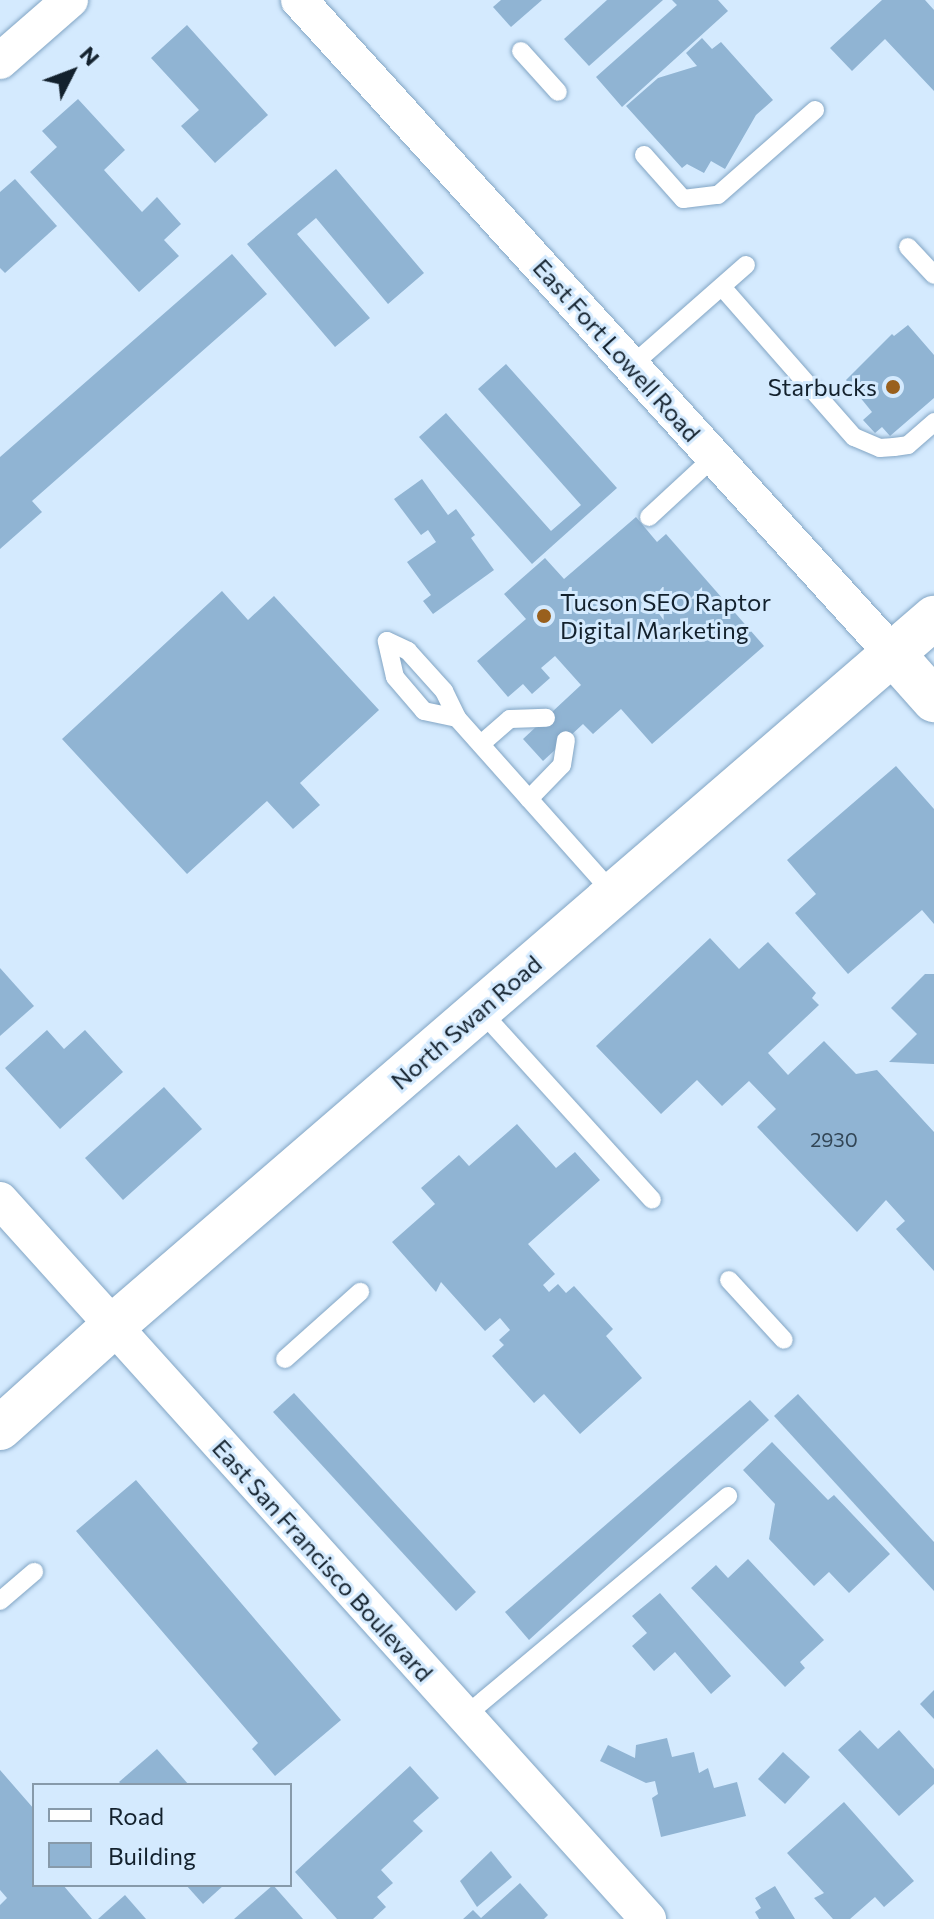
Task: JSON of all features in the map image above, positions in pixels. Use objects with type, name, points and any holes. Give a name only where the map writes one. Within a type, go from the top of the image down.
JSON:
[{"type":"main road","name":"North Swan Road","points":[[0,1428],[112,1327],[934,618]]},
{"type":"main road","name":"East Fort Lowell Road","points":[[893,654],[934,700]]},
{"type":"street","points":[[2,56],[70,0]]},
{"type":"street","name":"East Fort Lowell Road","points":[[299,0],[893,654]]},
{"type":"street","name":"East San Francisco Boulevard","points":[[0,1200],[648,1919]]},
{"type":"lane","points":[[521,51],[558,92]]},
{"type":"lane","points":[[644,155],[683,199],[718,195],[815,110]]},
{"type":"lane","points":[[908,247],[934,275]]},
{"type":"lane","points":[[631,366],[746,265]]},
{"type":"lane","points":[[722,287],[854,437],[880,448],[908,445],[934,422]]},
{"type":"lane","points":[[649,517],[714,457]]},
{"type":"lane","points":[[457,718],[614,894]]},
{"type":"lane","points":[[481,744],[510,719],[546,718]]},
{"type":"lane","points":[[529,799],[562,765],[566,740]]},
{"type":"lane","points":[[480,1010],[652,1200]]},
{"type":"lane","points":[[729,1280],[784,1340]]},
{"type":"lane","points":[[285,1359],[360,1292]]},
{"type":"lane","points":[[465,1716],[728,1496]]},
{"type":"lane","points":[[0,1601],[34,1572]]},
{"type":"building","points":[[501,0],[542,0],[511,27],[493,7]]},
{"type":"building","points":[[607,0],[663,0],[589,66],[564,39]]},
{"type":"building","points":[[672,0],[718,0],[728,11],[622,107],[596,77],[677,5]]},
{"type":"building","points":[[882,0],[925,0],[934,10],[934,91],[885,39],[852,71],[830,48]]},
{"type":"building","points":[[187,25],[268,115],[215,163],[181,126],[199,110],[151,58]]},
{"type":"building","points":[[702,38],[712,49],[721,42],[773,100],[756,115],[725,169],[711,161],[704,173],[687,164],[682,168],[626,106],[658,78],[697,66],[686,53]]},
{"type":"building","points":[[78,99],[125,150],[104,170],[142,212],[157,197],[181,224],[164,240],[179,256],[139,292],[30,172],[57,147],[42,131]]},
{"type":"building","points":[[336,169],[424,273],[388,304],[316,218],[297,234],[370,318],[335,347],[247,244]]},
{"type":"building","points":[[15,179],[57,226],[5,273],[0,268],[0,192]]},
{"type":"building","points":[[232,254],[267,294],[32,501],[42,512],[0,549],[0,457]]},
{"type":"building","name":"Starbucks","points":[[908,325],[934,355],[934,398],[890,436],[882,427],[875,433],[863,420],[872,412],[846,380],[892,334],[894,336]]},
{"type":"building","points":[[506,364],[617,488],[532,564],[419,437],[446,413],[551,531],[581,505],[478,389]]},
{"type":"building","points":[[422,479],[448,515],[456,509],[475,535],[471,538],[494,570],[433,614],[423,601],[431,595],[407,562],[436,542],[428,530],[421,535],[394,499]]},
{"type":"building","points":[[636,517],[657,542],[666,534],[764,646],[652,744],[621,709],[593,734],[583,724],[543,761],[523,739],[581,685],[555,656],[541,668],[550,678],[532,694],[523,684],[508,697],[477,661],[526,619],[504,594],[545,558],[564,579]]},
{"type":"building","points":[[222,591],[248,620],[274,596],[379,710],[300,783],[320,805],[293,829],[267,801],[187,874],[62,739]]},
{"type":"building","points":[[896,766],[934,809],[934,924],[922,910],[848,974],[795,913],[816,894],[787,860]]},
{"type":"building","points":[[710,938],[739,969],[768,942],[816,993],[812,998],[819,1005],[768,1053],[788,1075],[824,1041],[856,1074],[877,1070],[934,1132],[934,1271],[896,1229],[905,1221],[886,1200],[857,1232],[757,1127],[776,1109],[749,1081],[722,1106],[697,1080],[661,1114],[596,1046]]},
{"type":"building","points":[[0,968],[34,1006],[0,1036]]},
{"type":"building","points":[[925,974],[934,974],[934,1064],[889,1062],[917,1034],[891,1008]]},
{"type":"building","points":[[47,1030],[64,1049],[85,1030],[123,1072],[60,1129],[5,1068]]},
{"type":"building","points":[[164,1087],[202,1129],[123,1200],[85,1158]]},
{"type":"building","points":[[517,1124],[556,1168],[575,1152],[600,1180],[528,1244],[555,1274],[543,1285],[549,1292],[558,1284],[566,1293],[574,1286],[613,1329],[606,1336],[642,1378],[580,1434],[544,1394],[534,1403],[492,1356],[504,1345],[499,1340],[510,1330],[500,1318],[485,1331],[441,1282],[436,1292],[392,1242],[435,1204],[421,1188],[459,1155],[469,1166]]},
{"type":"building","points":[[294,1393],[476,1592],[456,1611],[273,1412]]},
{"type":"building","points":[[798,1394],[934,1542],[934,1591],[774,1416]]},
{"type":"building","points":[[750,1400],[769,1420],[529,1640],[505,1612]]},
{"type":"building","points":[[772,1442],[828,1500],[834,1495],[890,1554],[849,1593],[829,1572],[814,1586],[769,1539],[775,1504],[743,1470]]},
{"type":"building","points":[[136,1480],[341,1720],[275,1776],[252,1749],[258,1743],[76,1531]]},
{"type":"building","points":[[748,1559],[824,1640],[800,1662],[805,1668],[785,1687],[691,1588],[716,1565],[728,1578]]},
{"type":"building","points":[[660,1593],[731,1676],[711,1694],[675,1652],[654,1671],[632,1646],[647,1633],[632,1616]]},
{"type":"building","points":[[934,1690],[934,1719],[920,1704]]},
{"type":"building","points":[[860,1730],[878,1749],[899,1730],[934,1769],[934,1784],[899,1816],[838,1750]]},
{"type":"building","points":[[667,1738],[672,1757],[694,1752],[699,1773],[708,1768],[714,1788],[737,1782],[746,1816],[661,1837],[652,1798],[658,1794],[655,1781],[646,1783],[600,1761],[608,1745],[635,1758],[636,1745]]},
{"type":"building","points":[[157,1749],[187,1783],[120,1783]]},
{"type":"building","points":[[783,1752],[810,1777],[785,1804],[758,1779]]},
{"type":"building","points":[[410,1766],[439,1798],[413,1821],[423,1831],[381,1870],[393,1883],[377,1897],[386,1907],[373,1919],[337,1919],[295,1872]]},
{"type":"building","points":[[0,1770],[32,1807],[32,1887],[65,1887],[92,1919],[0,1919],[0,1905],[7,1898],[0,1890]]},
{"type":"building","points":[[844,1802],[914,1881],[884,1907],[875,1897],[850,1919],[833,1919],[814,1898],[824,1893],[787,1853]]},
{"type":"building","points":[[491,1851],[512,1877],[477,1907],[460,1881]]},
{"type":"building","points":[[520,1883],[548,1915],[544,1919],[463,1919],[473,1910],[481,1918]]},
{"type":"building","points":[[775,1886],[795,1919],[759,1919],[755,1912],[761,1908],[755,1898]]},
{"type":"building","points":[[188,1887],[222,1887],[203,1904]]},
{"type":"building","points":[[271,1887],[275,1887],[303,1919],[234,1919]]},
{"type":"building","points":[[125,1895],[146,1919],[98,1919]]},
{"type":"place","name":"Starbucks","points":[[893,387]]},
{"type":"place","name":"Tucson SEO Raptor Digital Marketing","points":[[544,616]]}]
